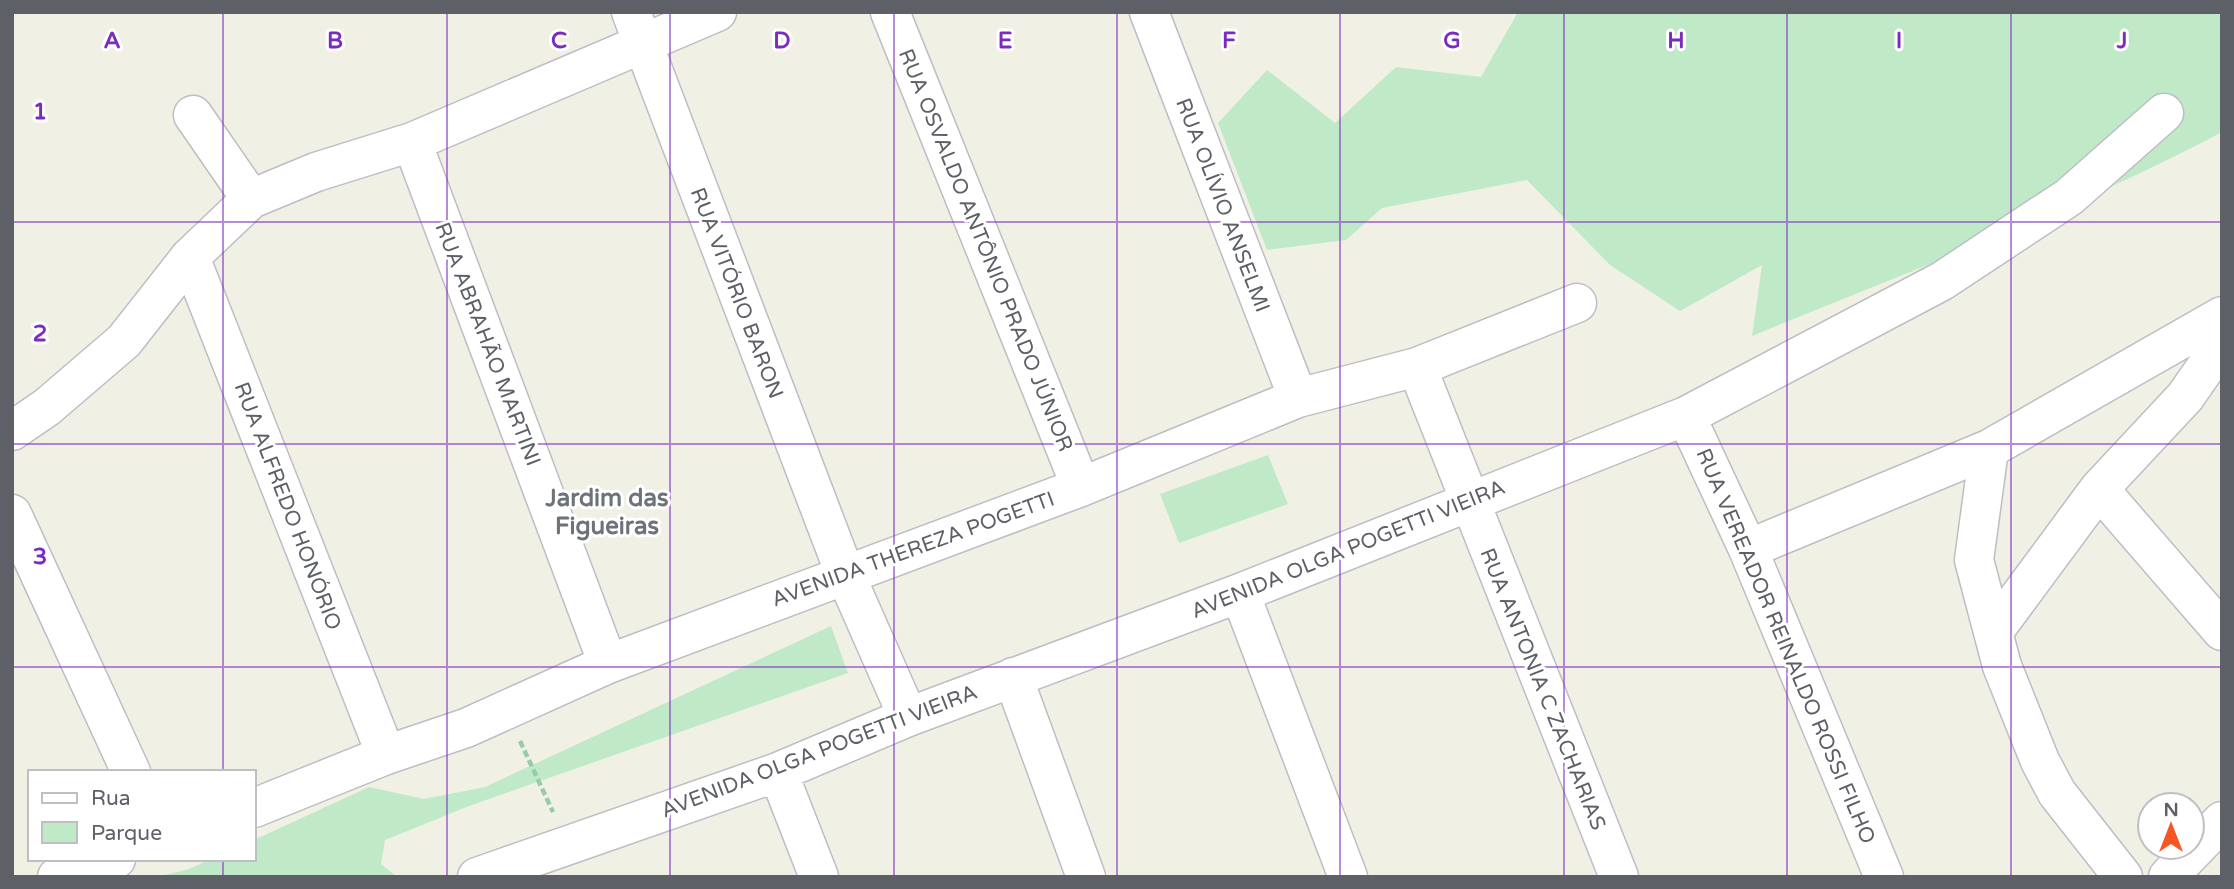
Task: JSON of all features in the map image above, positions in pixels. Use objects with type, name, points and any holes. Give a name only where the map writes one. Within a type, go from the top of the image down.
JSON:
[{"type":"street","points":[[12,431],[47,407],[124,341],[190,257],[251,199],[316,172],[412,142],[637,28],[718,12]]},
{"type":"street","name":"RUA OSVALDO ANTÔNIO PRADO JÚNIOR","points":[[890,12],[1081,487]]},
{"type":"street","name":"RUA OLÍVIO ANSELMI","points":[[1149,12],[1298,398]]},
{"type":"street","name":"RUA VITÓRIO BARON","points":[[637,28],[845,574],[908,717]]},
{"type":"street","name":"AVENIDA OLGA POGETTI VIEIRA","points":[[477,877],[778,772],[908,717],[1240,593],[1686,416],[1942,281],[2069,197],[2164,113]]},
{"type":"street","points":[[193,115],[251,199]]},
{"type":"street","name":"RUA ABRAHÃO MARTINI","points":[[412,142],[608,664]]},
{"type":"street","name":"RUA ALFREDO HONÓRIO","points":[[190,257],[386,755]]},
{"type":"street","name":"AVENIDA THEREZA POGETTI","points":[[256,807],[386,755],[466,727],[608,664],[1081,487],[1298,398],[1417,367],[1577,303]]},
{"type":"street","points":[[1748,549],[1989,449],[2222,316]]},
{"type":"street","points":[[1994,631],[2099,489],[2185,397],[2222,344]]},
{"type":"street","name":"RUA ANTONIA C ZACHARIAS","points":[[1417,367],[1619,877]]},
{"type":"street","name":"RUA VEREADOR REINALDO ROSSI FILHO","points":[[1686,416],[1748,549],[1884,877]]},
{"type":"street","points":[[1989,449],[1974,560],[2002,666],[2040,761],[2057,793],[2123,877]]},
{"type":"street","points":[[2099,489],[2222,631]]},
{"type":"street","points":[[12,514],[130,770]]},
{"type":"street","points":[[1240,593],[1348,877]]},
{"type":"street","points":[[1013,677],[1086,877]]},
{"type":"street","points":[[778,772],[819,877]]},
{"type":"street","points":[[2168,877],[2222,821]]},
{"type":"street","points":[[57,877],[109,861]]},
{"type":"path","points":[[527,755],[568,845]]},
{"type":"green space","points":[[1518,12],[2222,12],[2222,132],[2048,215],[1752,336],[1762,265],[1680,311],[1610,265],[1527,180],[1382,208],[1346,240],[1267,250],[1218,123],[1267,70],[1335,123],[1396,67],[1481,77]]},
{"type":"green space","points":[[1268,455],[1288,504],[1179,543],[1160,494]]},
{"type":"green space","points":[[831,626],[848,673],[469,806],[385,840],[381,864],[397,877],[157,877],[189,869],[207,861],[256,861],[256,839],[369,787],[424,799],[485,787]]},
{"type":"district","name":"Jardim das Figueiras","points":[[607,512]]}]
